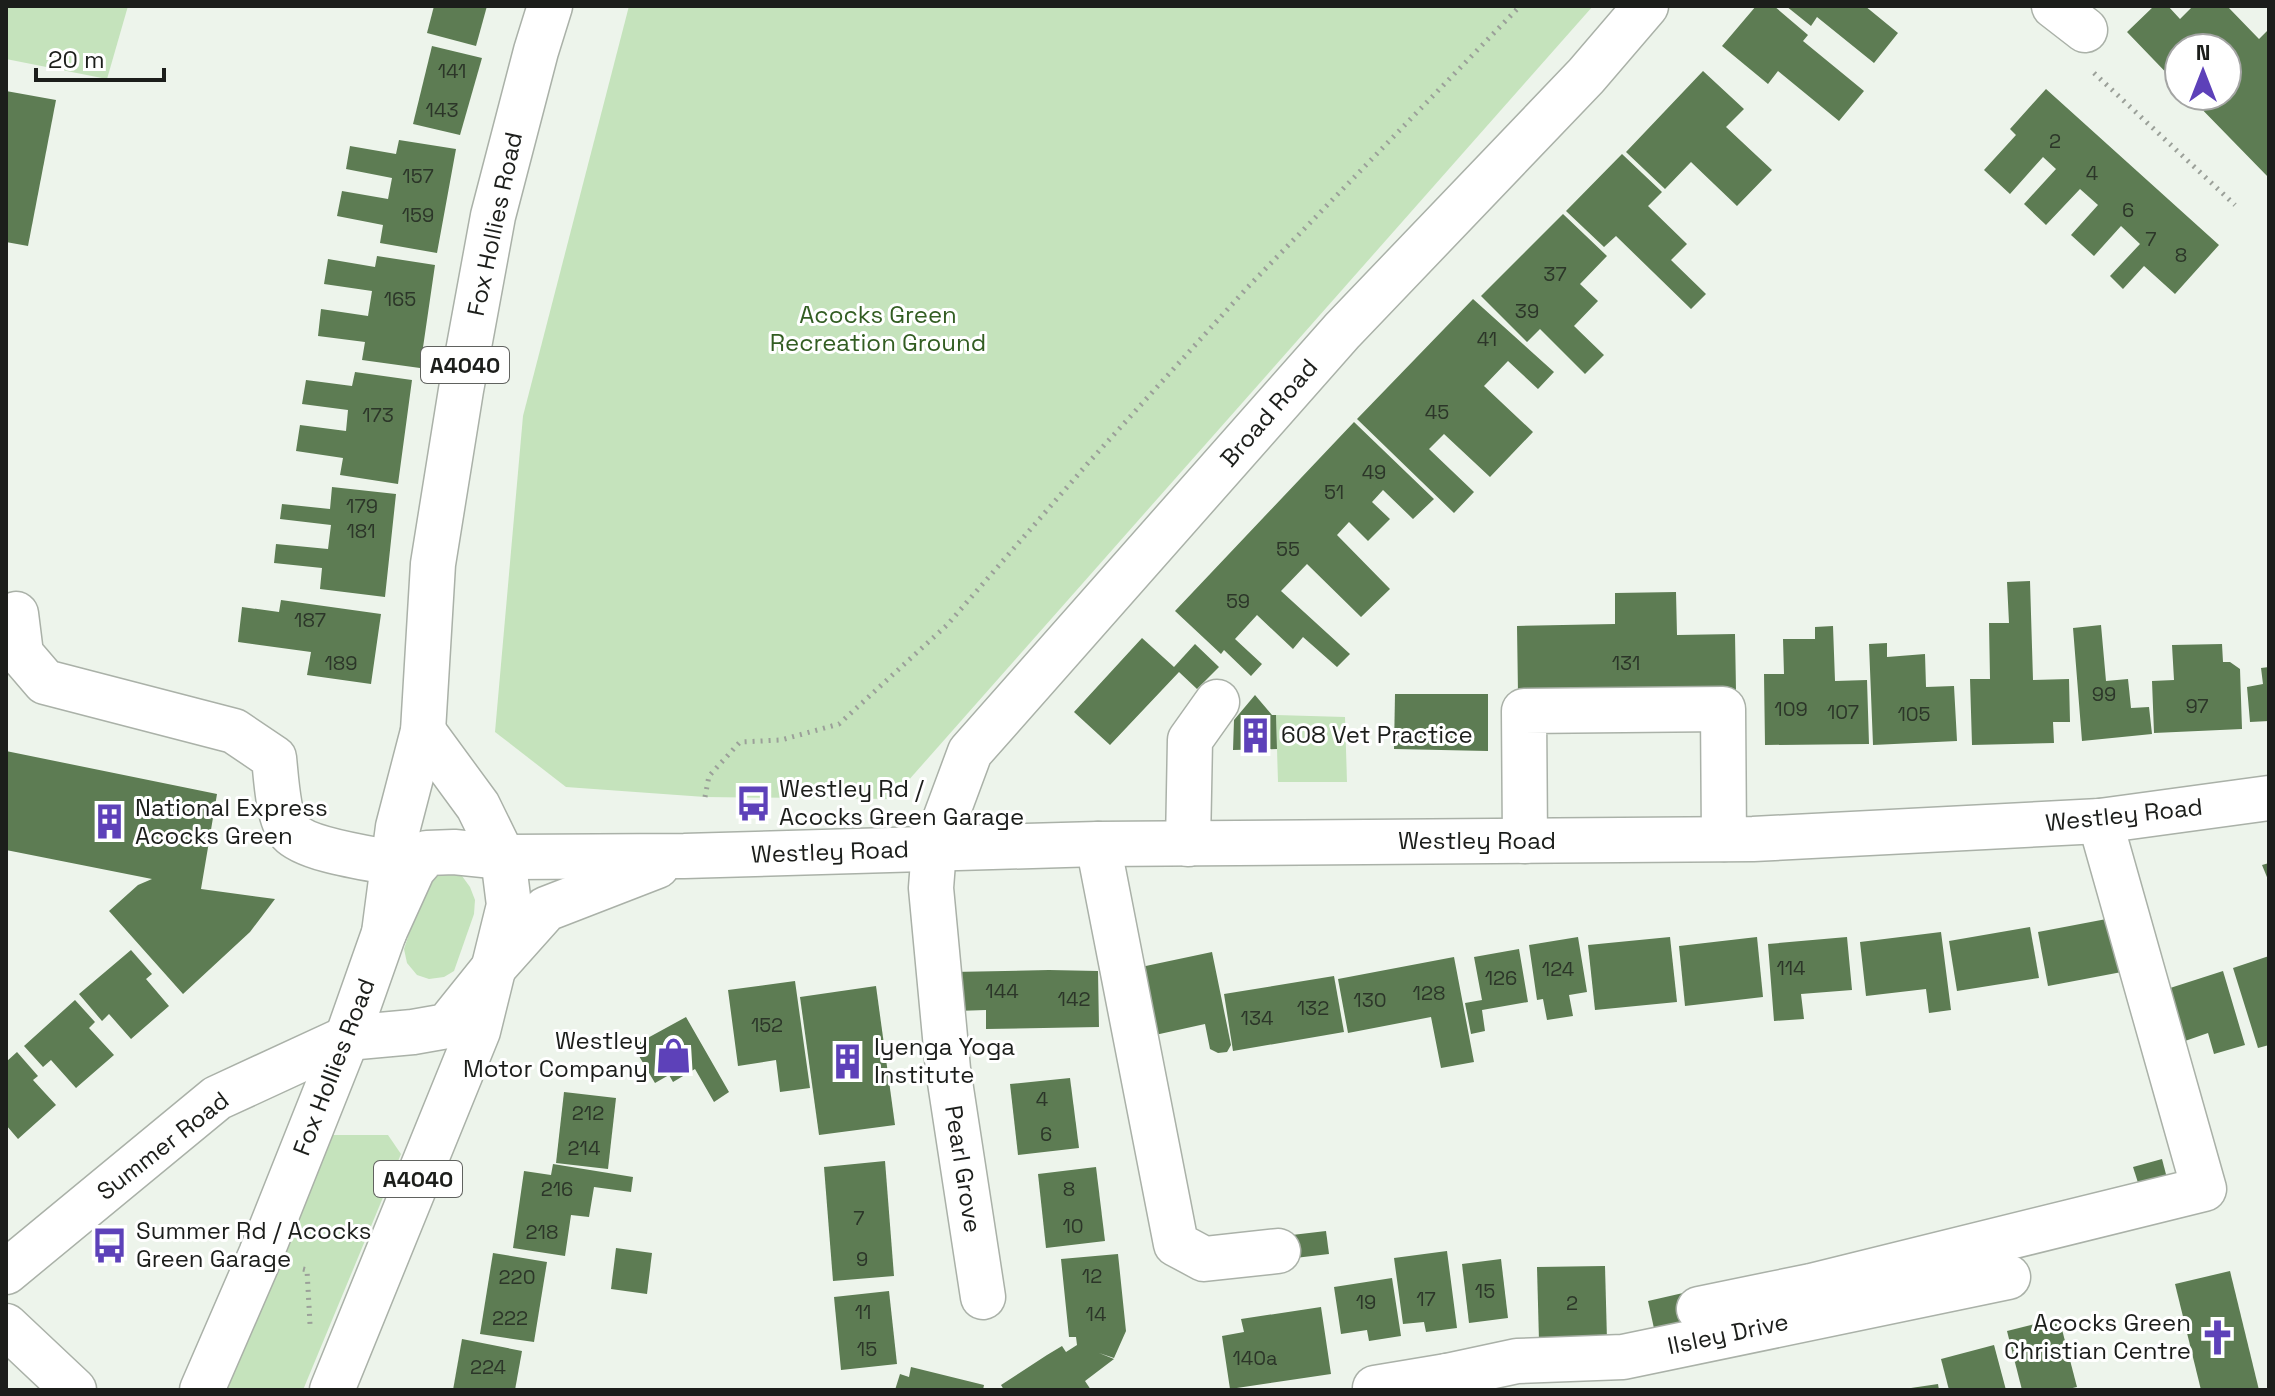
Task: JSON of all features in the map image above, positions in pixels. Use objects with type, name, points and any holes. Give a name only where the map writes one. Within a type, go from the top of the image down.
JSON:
[{"type":"main road","name":"Fox Hollies Road","points":[[202,1390],[261,1254],[347,1038],[384,933],[398,827],[423,731],[433,564],[461,390],[493,216],[550,6]]},
{"type":"main road","name":"Broad Road","points":[[934,849],[970,752],[1342,331],[1586,76],[1646,6]]},
{"type":"main road","points":[[16,614],[21,654],[45,682],[234,731],[274,758],[279,802],[289,832],[311,845],[393,863]]},
{"type":"main road","points":[[1188,844],[1190,740],[1217,702]]},
{"type":"main road","points":[[1525,841],[1524,711],[1723,709],[1724,839]]},
{"type":"main road","name":"A4040","points":[[332,1390],[478,1031],[509,905],[503,857],[478,806],[423,731]]},
{"type":"main road","name":"Westley Road","points":[[384,933],[413,869],[427,853],[454,852],[503,857],[684,856],[1098,844],[1724,839],[2100,821],[2269,798]]},
{"type":"main road","points":[[1699,1309],[1827,1282],[2204,1189],[2100,821]]},
{"type":"main road","points":[[1098,844],[1176,1244],[1204,1259],[1278,1251]]},
{"type":"main road","name":"Pearl Grove","points":[[934,849],[931,888],[948,1069],[983,1297]]},
{"type":"main road","name":"Westley Road","points":[[496,965],[546,909],[684,856]]},
{"type":"main road","name":"Summer Road","points":[[6,1272],[217,1098],[347,1038],[447,1026],[496,965]]},
{"type":"main road","name":"Ilsley Drive","points":[[1375,1388],[1448,1383],[1517,1361],[1623,1357],[2008,1277]]},
{"type":"main road","points":[[6,1326],[75,1390]]},
{"type":"path","points":[[705,797],[709,776],[740,742],[781,740],[839,724],[947,625],[1246,289],[1520,6]]},
{"type":"path","points":[[2076,35],[2235,205]]},
{"type":"path","points":[[261,1254],[307,1270],[311,1332],[349,1351]]},
{"type":"green space","points":[[6,6],[128,6],[107,79],[6,59]]},
{"type":"green space","name":"Acocks Green Recreation Ground","points":[[629,6],[1593,6],[892,799],[705,797],[566,787],[495,732],[523,416]]},
{"type":"green space","points":[[1276,715],[1345,717],[1347,782],[1278,782]]},
{"type":"green space","points":[[441,872],[462,876],[475,900],[474,914],[454,971],[444,977],[429,979],[417,975],[407,963],[404,949],[427,879]]},
{"type":"green space","points":[[328,1135],[388,1135],[401,1154],[303,1390],[220,1390]]},
{"type":"building","points":[[434,6],[487,6],[476,46],[427,33]]},
{"type":"building","points":[[1756,6],[1774,6],[1808,35],[1803,41],[1864,91],[1839,121],[1778,71],[1768,84],[1722,46]]},
{"type":"building","points":[[1786,6],[1865,6],[1898,33],[1874,63],[1817,17],[1811,26]]},
{"type":"building","points":[[2154,6],[2168,6],[2180,19],[2193,6],[2227,6],[2259,39],[2269,29],[2269,178],[2205,112],[2243,112],[2243,32],[2163,32],[2163,69],[2127,32]]},
{"type":"building","points":[[432,46],[482,58],[460,135],[413,124]]},
{"type":"building","points":[[1703,71],[1744,109],[1726,127],[1772,170],[1737,206],[1691,162],[1665,189],[1626,152]]},
{"type":"building","points":[[2046,89],[2219,245],[2175,294],[2144,266],[2123,289],[2110,276],[2140,244],[2121,226],[2094,256],[2071,235],[2098,205],[2080,189],[2046,225],[2024,204],[2056,169],[2043,157],[2010,194],[1984,170],[2016,135],[2010,129]]},
{"type":"building","points":[[6,91],[56,100],[28,246],[6,242]]},
{"type":"building","points":[[399,140],[456,149],[437,253],[380,243],[383,225],[337,216],[342,191],[388,199],[392,178],[346,169],[350,146],[396,154]]},
{"type":"building","points":[[1622,154],[1662,192],[1648,206],[1687,244],[1671,260],[1706,294],[1691,309],[1616,236],[1604,247],[1566,211]]},
{"type":"building","points":[[1563,214],[1607,256],[1580,284],[1598,301],[1574,326],[1604,355],[1585,374],[1540,329],[1527,342],[1481,296]]},
{"type":"building","points":[[377,256],[435,265],[420,368],[362,360],[365,342],[318,336],[321,309],[368,316],[372,291],[324,284],[328,259],[375,267]]},
{"type":"building","points":[[1473,299],[1554,372],[1538,389],[1508,361],[1484,386],[1533,432],[1490,477],[1444,434],[1429,449],[1474,492],[1454,513],[1357,419]]},
{"type":"building","points":[[355,372],[412,380],[398,484],[340,475],[343,458],[296,451],[300,425],[346,431],[348,410],[302,404],[306,380],[352,386]]},
{"type":"building","points":[[1354,422],[1434,499],[1413,519],[1383,490],[1372,502],[1390,519],[1368,541],[1349,522],[1337,535],[1390,589],[1361,617],[1307,564],[1281,591],[1350,654],[1337,667],[1303,637],[1293,649],[1257,615],[1235,639],[1262,664],[1251,676],[1224,650],[1221,654],[1175,611]]},
{"type":"building","points":[[332,487],[396,494],[385,597],[320,589],[322,568],[274,563],[276,544],[328,549],[331,525],[280,519],[282,504],[330,509]]},
{"type":"building","points":[[2030,581],[2033,680],[2069,679],[2070,722],[2053,722],[2054,743],[1972,745],[1970,679],[1990,679],[1989,623],[2009,623],[2007,582]]},
{"type":"building","points":[[1676,592],[1677,635],[1735,634],[1736,691],[1518,694],[1517,626],[1615,624],[1615,593]]},
{"type":"building","points":[[281,600],[381,614],[371,684],[307,675],[311,652],[238,642],[242,607],[279,612]]},
{"type":"building","points":[[2101,625],[2106,681],[2128,679],[2131,708],[2149,707],[2152,734],[2082,741],[2073,628]]},
{"type":"building","points":[[1833,626],[1835,681],[1867,680],[1869,744],[1765,745],[1764,674],[1784,674],[1783,639],[1815,639],[1815,627]]},
{"type":"building","points":[[1142,638],[1174,667],[1195,644],[1219,667],[1197,689],[1179,672],[1110,745],[1074,712]]},
{"type":"building","points":[[1887,643],[1887,657],[1925,654],[1926,687],[1954,686],[1957,741],[1873,745],[1869,644]]},
{"type":"building","points":[[2222,644],[2223,662],[2230,662],[2240,669],[2242,729],[2154,733],[2152,681],[2174,680],[2172,645]]},
{"type":"building","points":[[2269,667],[2269,721],[2250,722],[2247,687],[2263,684],[2261,668]]},
{"type":"building","points":[[1395,694],[1488,694],[1488,751],[1394,749]]},
{"type":"building","name":"608 Vet Practice","points":[[1255,695],[1272,715],[1276,715],[1277,749],[1233,750],[1234,720]]},
{"type":"building","name":"National Express Acocks Green","points":[[6,751],[217,794],[201,889],[275,899],[250,932],[183,994],[109,911],[138,885],[152,879],[6,850]]},
{"type":"building","points":[[2269,863],[2269,882],[2262,865]]},
{"type":"building","points":[[2117,917],[2127,971],[2048,986],[2038,932]]},
{"type":"building","points":[[2030,927],[2039,978],[1957,991],[1949,941]]},
{"type":"building","points":[[1941,932],[1951,1010],[1929,1013],[1926,989],[1866,996],[1860,942]]},
{"type":"building","points":[[1578,937],[1587,992],[1569,995],[1573,1016],[1547,1020],[1543,999],[1537,1000],[1529,945]]},
{"type":"building","points":[[1670,937],[1677,1002],[1595,1010],[1588,945]]},
{"type":"building","points":[[1757,937],[1763,997],[1685,1006],[1679,946]]},
{"type":"building","points":[[1847,937],[1852,990],[1801,994],[1804,1019],[1774,1021],[1768,944]]},
{"type":"building","points":[[1519,949],[1528,1002],[1482,1010],[1485,1031],[1471,1034],[1465,1003],[1482,1000],[1474,957]]},
{"type":"building","points":[[131,950],[152,974],[146,979],[169,1006],[131,1039],[109,1014],[102,1021],[79,994]]},
{"type":"building","points":[[1212,952],[1231,1045],[1227,1052],[1218,1053],[1210,1049],[1205,1024],[1155,1035],[1141,967]]},
{"type":"building","points":[[2269,956],[2269,1045],[2258,1048],[2233,968]]},
{"type":"building","points":[[1454,957],[1474,1062],[1441,1068],[1431,1017],[1348,1033],[1338,979]]},
{"type":"building","points":[[1098,971],[1099,1027],[986,1029],[986,1010],[956,1011],[952,972]]},
{"type":"building","points":[[2223,971],[2245,1045],[2214,1054],[2208,1033],[2185,1041],[2167,989]]},
{"type":"building","points":[[1334,976],[1344,1032],[1233,1051],[1224,994]]},
{"type":"building","points":[[795,981],[810,1088],[780,1092],[776,1060],[738,1066],[728,990]]},
{"type":"building","name":"Iyenga Yoga Institute","points":[[876,986],[895,1125],[819,1135],[800,997]]},
{"type":"building","points":[[75,1000],[95,1022],[89,1028],[114,1055],[76,1088],[51,1060],[43,1067],[24,1046]]},
{"type":"building","name":"Westley Motor Company","points":[[686,1017],[729,1092],[714,1102],[695,1069],[673,1082],[669,1075],[655,1083],[633,1046]]},
{"type":"building","points":[[17,1052],[38,1076],[33,1080],[56,1105],[18,1139],[6,1125],[6,1062]]},
{"type":"building","points":[[1070,1078],[1079,1148],[1018,1155],[1010,1084]]},
{"type":"building","points":[[564,1092],[616,1098],[608,1169],[556,1163]]},
{"type":"building","points":[[2162,1159],[2168,1182],[2140,1189],[2133,1167]]},
{"type":"building","points":[[885,1161],[894,1276],[833,1281],[824,1167]]},
{"type":"building","points":[[553,1164],[633,1177],[631,1192],[594,1187],[589,1217],[571,1215],[565,1256],[513,1248],[524,1171],[551,1175]]},
{"type":"building","points":[[1096,1167],[1105,1241],[1046,1248],[1038,1174]]},
{"type":"building","points":[[1326,1231],[1329,1254],[1295,1258],[1292,1235]]},
{"type":"building","points":[[616,1248],[652,1253],[647,1294],[611,1289]]},
{"type":"building","points":[[1447,1251],[1457,1328],[1426,1332],[1424,1322],[1403,1324],[1394,1258]]},
{"type":"building","points":[[493,1253],[547,1262],[534,1342],[480,1334]]},
{"type":"building","points":[[1118,1254],[1126,1331],[1114,1358],[1099,1353],[1114,1359],[1085,1381],[1091,1390],[1004,1390],[1001,1385],[1047,1355],[1062,1346],[1066,1352],[1077,1345],[1076,1337],[1069,1337],[1061,1259]]},
{"type":"building","points":[[1501,1259],[1508,1318],[1469,1323],[1462,1264]]},
{"type":"building","points":[[1605,1266],[1607,1340],[1539,1341],[1537,1267]]},
{"type":"building","name":"Acocks Green Christian Centre","points":[[2230,1271],[2259,1390],[2201,1390],[2175,1284]]},
{"type":"building","points":[[1392,1278],[1401,1336],[1369,1341],[1367,1330],[1341,1334],[1334,1287]]},
{"type":"building","points":[[889,1291],[897,1364],[841,1370],[834,1297]]},
{"type":"building","points":[[1683,1293],[1690,1325],[1655,1333],[1648,1301]]},
{"type":"building","points":[[1321,1307],[1331,1374],[1230,1389],[1222,1336],[1244,1332],[1241,1319]]},
{"type":"building","points":[[2059,1318],[2077,1387],[2022,1390],[2007,1331]]},
{"type":"building","points":[[462,1339],[522,1351],[515,1390],[453,1390]]},
{"type":"building","points":[[1994,1345],[2006,1390],[1949,1390],[1941,1359]]},
{"type":"building","points":[[911,1367],[984,1385],[983,1390],[895,1390],[900,1374],[909,1377]]},
{"type":"building","points":[[1938,1384],[1939,1390],[1911,1388]]},
{"type":"place","name":"608 Vet Practice","points":[[1255,735]]},
{"type":"place","name":"Westley Rd / Acocks Green Garage","points":[[753,803]]},
{"type":"place","name":"National Express Acocks Green","points":[[109,822]]},
{"type":"place","name":"Westley Motor Company","points":[[674,1055]]},
{"type":"place","name":"Iyenga Yoga Institute","points":[[848,1061]]},
{"type":"place","name":"Summer Rd / Acocks Green Garage","points":[[110,1245]]},
{"type":"place","name":"Acocks Green Christian Centre","points":[[2217,1337]]}]
